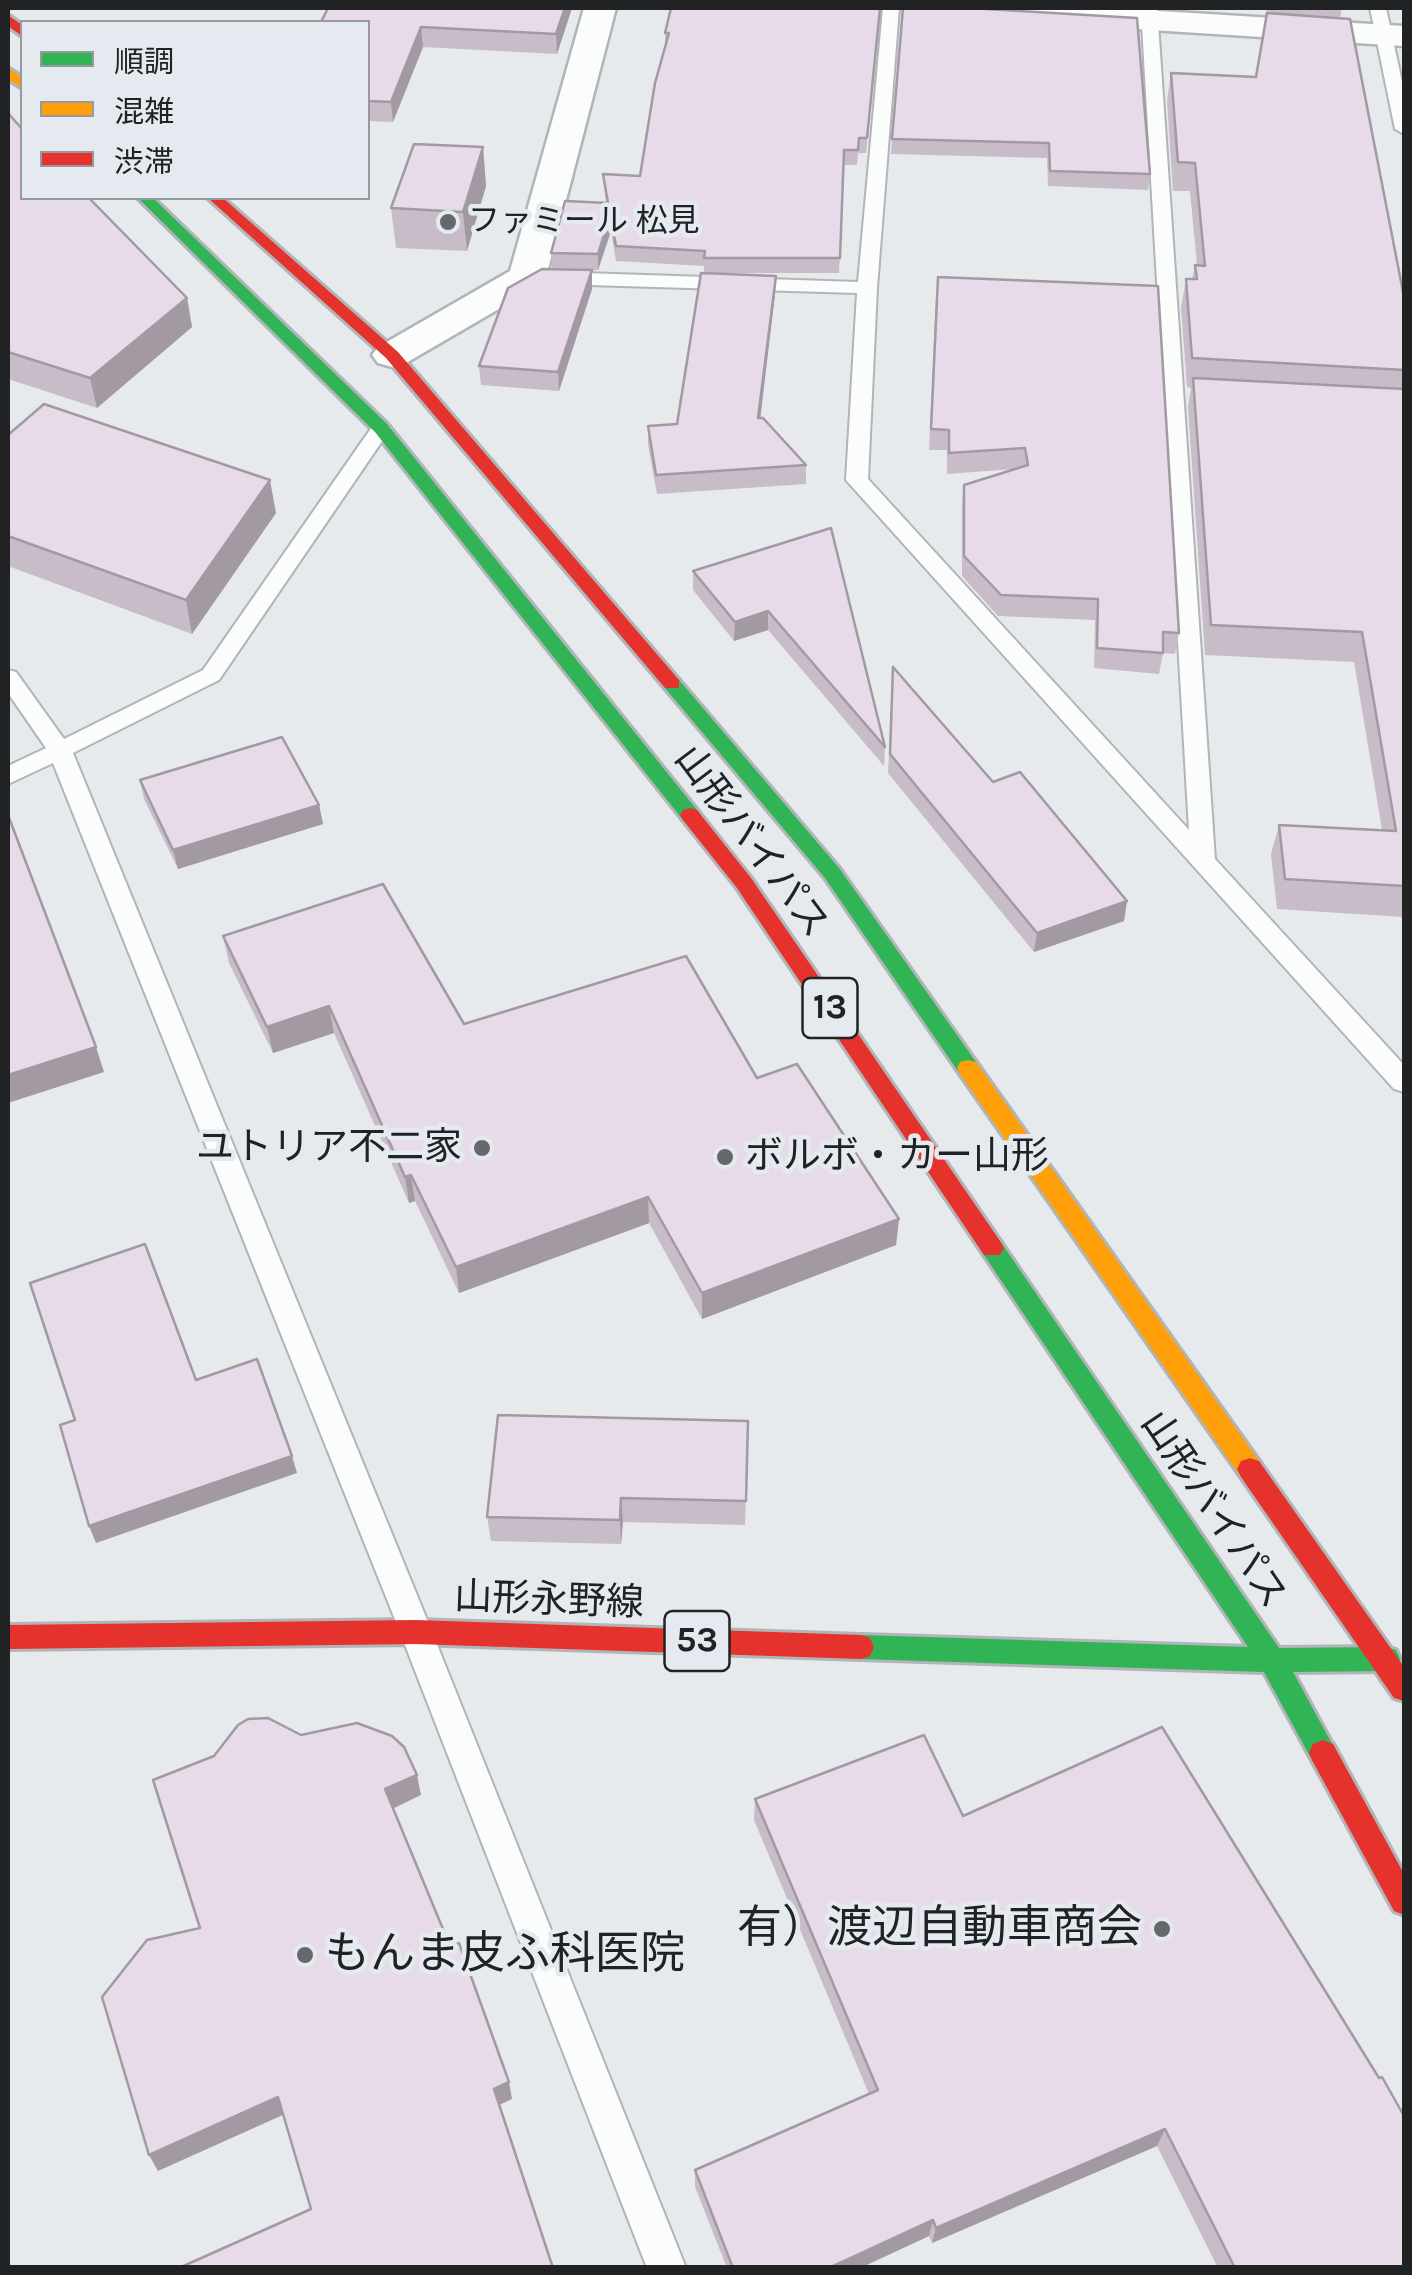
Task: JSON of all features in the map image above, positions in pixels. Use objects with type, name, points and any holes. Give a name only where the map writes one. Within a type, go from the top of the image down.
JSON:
[{"type":"main road","name":"山形バイパス","points":[[148,200],[382,428],[744,882],[1272,1660],[1404,1901]]},
{"type":"main road","name":"山形バイパス","points":[[216,200],[392,355],[832,873],[1387,1659],[1404,1689]]},
{"type":"main road","name":"山形永野線","points":[[8,1636],[416,1632],[1272,1660],[1387,1659]]},
{"type":"street","points":[[392,355],[526,277],[600,8]]},
{"type":"street","points":[[962,8],[1389,26]]},
{"type":"lane","points":[[891,8],[867,288],[857,480],[1404,1082]]},
{"type":"lane","points":[[1150,14],[1185,397],[1203,859]]},
{"type":"lane","points":[[1389,26],[1404,129]]},
{"type":"lane","points":[[526,277],[867,288]]},
{"type":"lane","points":[[8,776],[211,676],[382,428]]},
{"type":"lane","points":[[8,677],[59,750],[416,1632],[667,2268]]},
{"type":"building","points":[[328,8],[565,8],[556,34],[421,27],[391,102],[370,101],[370,20],[322,20]]},
{"type":"building","points":[[671,8],[880,8],[867,138],[859,138],[858,150],[844,150],[840,258],[704,258],[705,251],[616,246],[610,215],[598,254],[551,253],[565,201],[608,203],[603,174],[640,176]]},
{"type":"building","points":[[903,8],[1137,18],[1150,174],[1050,171],[1049,143],[892,139]]},
{"type":"building","points":[[1267,13],[1350,19],[1404,297],[1404,370],[1192,358],[1186,279],[1197,279],[1195,265],[1205,266],[1195,163],[1178,162],[1171,73],[1256,77]]},
{"type":"building","points":[[8,113],[20,127],[20,200],[91,200],[187,298],[90,378],[8,352]]},
{"type":"building","points":[[414,144],[483,147],[463,212],[391,208]]},
{"type":"building","points":[[542,269],[592,270],[558,372],[479,366],[508,288]]},
{"type":"building","points":[[701,273],[776,276],[758,418],[763,418],[806,465],[656,475],[648,426],[677,424]]},
{"type":"building","points":[[938,277],[1158,286],[1179,633],[1163,632],[1163,653],[1097,648],[1098,599],[1001,595],[964,556],[964,485],[1028,465],[1025,448],[949,453],[949,430],[931,429]]},
{"type":"building","points":[[1193,378],[1404,389],[1404,886],[1285,879],[1279,825],[1396,831],[1362,632],[1211,625]]},
{"type":"building","points":[[44,404],[270,480],[186,600],[8,536],[8,435]]},
{"type":"building","points":[[831,528],[885,747],[768,611],[735,622],[693,571]]},
{"type":"building","points":[[893,667],[993,782],[1020,772],[1127,901],[1037,933],[890,754]]},
{"type":"building","points":[[282,737],[319,805],[173,850],[140,780]]},
{"type":"building","points":[[8,815],[96,1047],[8,1075]]},
{"type":"building","points":[[383,884],[464,1024],[686,956],[757,1078],[797,1064],[899,1219],[702,1293],[648,1197],[456,1267],[411,1175],[405,1177],[329,1006],[267,1027],[223,936]]},
{"type":"building","points":[[145,1244],[196,1380],[257,1359],[292,1456],[89,1526],[60,1425],[75,1420],[30,1283]]},
{"type":"building","points":[[498,1415],[748,1421],[746,1501],[621,1498],[620,1520],[487,1517]]},
{"type":"building","points":[[268,1718],[301,1735],[357,1723],[392,1736],[404,1747],[417,1775],[385,1789],[450,1946],[459,1943],[509,2082],[494,2089],[553,2268],[179,2268],[311,2209],[278,2097],[149,2155],[102,1997],[147,1940],[200,1928],[153,1780],[214,1756],[238,1725],[248,1719]]},
{"type":"building","points":[[1162,1727],[1404,2116],[1404,2268],[1235,2268],[1165,2129],[936,2228],[933,2220],[829,2268],[733,2268],[695,2170],[878,2090],[755,1799],[924,1735],[963,1816]]},
{"type":"traffic: fast","points":[[147,200],[381,428],[690,815]]},
{"type":"traffic: fast","points":[[672,684],[832,873],[968,1068]]},
{"type":"traffic: fast","points":[[992,1248],[1272,1660],[1323,1753]]},
{"type":"traffic: fast","points":[[861,1647],[1272,1660],[1387,1659]]},
{"type":"traffic: slow","points":[[8,72],[20,82]]},
{"type":"traffic: slow","points":[[968,1068],[1250,1469]]},
{"type":"traffic: jam","points":[[8,19],[20,30]]},
{"type":"traffic: jam","points":[[217,200],[392,355],[672,684]]},
{"type":"traffic: jam","points":[[690,815],[744,883],[992,1248]]},
{"type":"traffic: jam","points":[[1250,1469],[1404,1689]]},
{"type":"traffic: jam","points":[[8,1637],[416,1632],[861,1647]]},
{"type":"traffic: jam","points":[[1323,1753],[1404,1901]]},
{"type":"place","name":"ファミール 松見","points":[[448,222]]},
{"type":"place","name":"ユトリア不二家","points":[[482,1148]]},
{"type":"place","name":"ボルボ・カー山形","points":[[725,1157]]},
{"type":"place","name":"有）渡辺自動車商会","points":[[1162,1929]]},
{"type":"place","name":"もんま皮ふ科医院","points":[[305,1955]]}]
